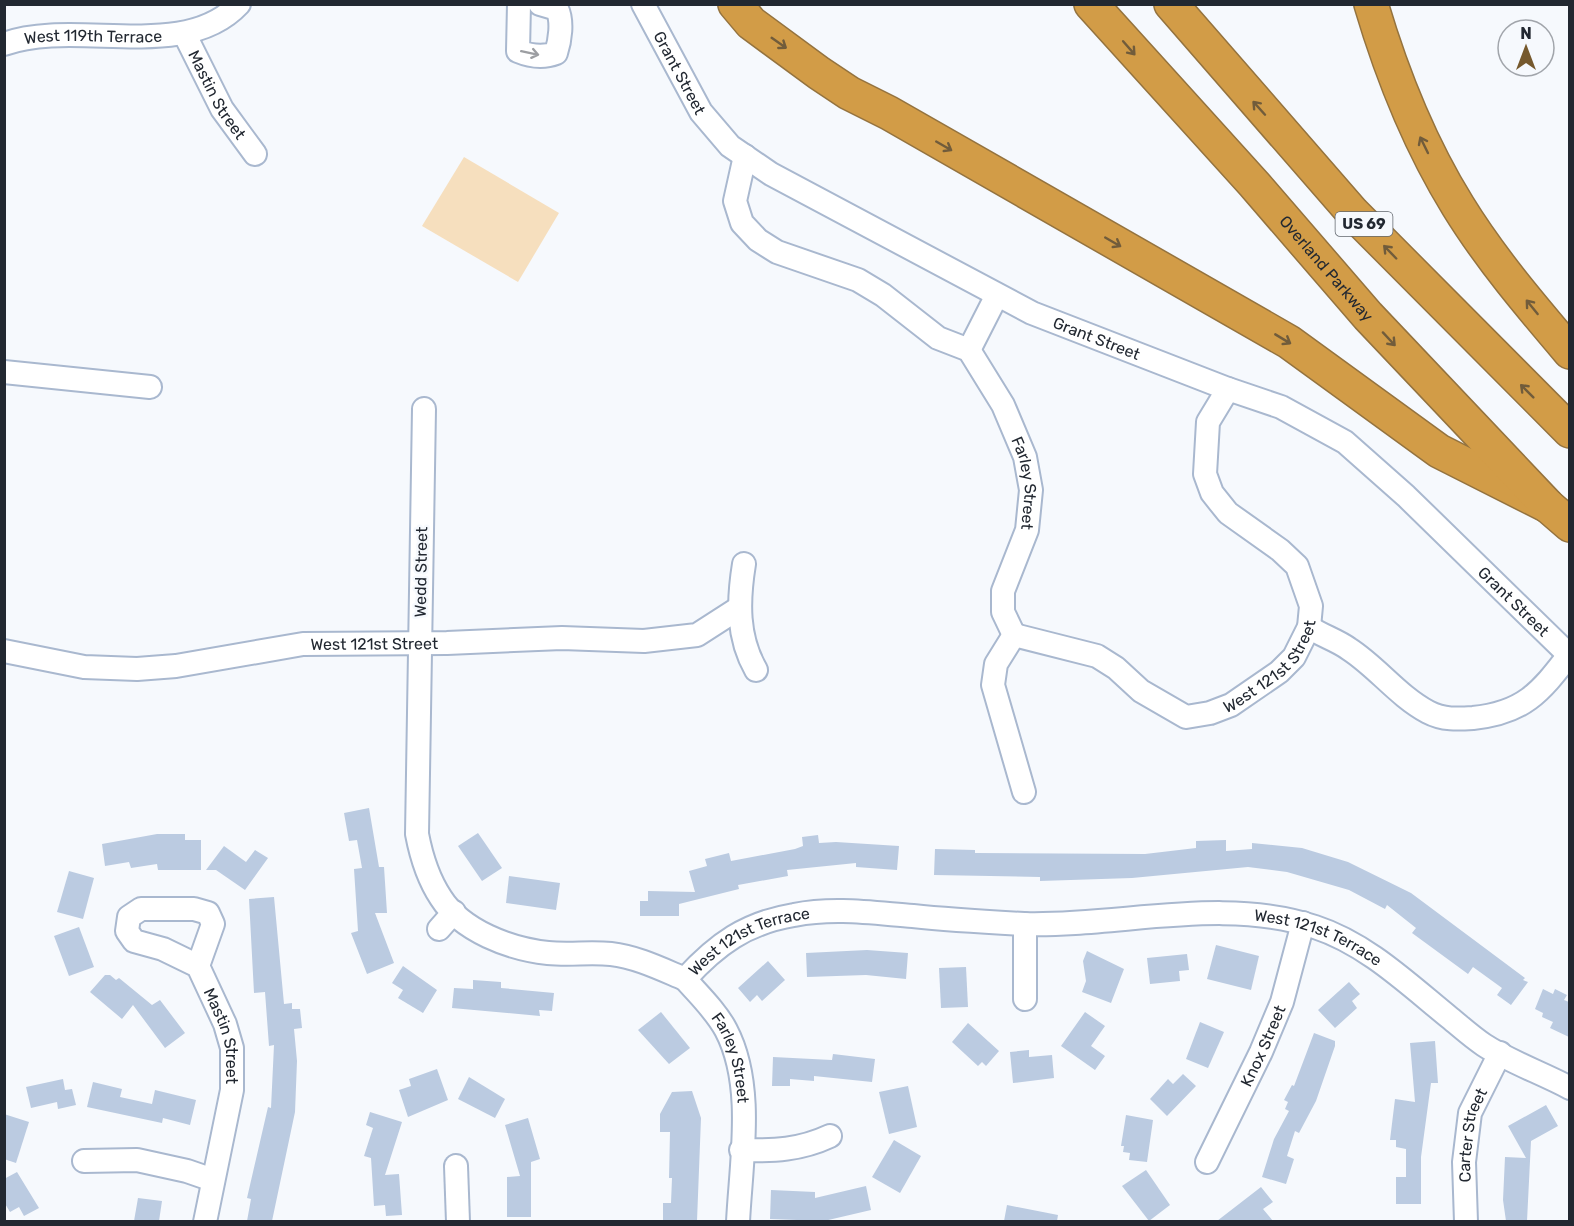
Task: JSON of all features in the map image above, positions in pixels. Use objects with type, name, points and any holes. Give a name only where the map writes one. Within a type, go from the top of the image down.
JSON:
[{"type":"highway","points":[[735,4],[751,23],[849,93],[889,113],[1289,342],[1439,451],[1559,515]]},
{"type":"highway","name":"Overland Parkway","points":[[1091,4],[1254,184],[1368,316],[1559,515]]},
{"type":"highway","name":"US 69","points":[[1171,4],[1353,213],[1569,431]]},
{"type":"highway","points":[[1371,4],[1400,92],[1426,149],[1458,206],[1498,264],[1569,352]]},
{"type":"street","points":[[184,33],[215,22],[239,4]]},
{"type":"street","points":[[519,4],[518,51],[527,55],[547,56],[556,53],[559,45],[560,15],[557,9],[540,4]]},
{"type":"street","name":"Grant Street","points":[[644,4],[701,112],[719,135],[745,156],[771,174],[1032,313],[1228,389],[1281,406],[1345,442],[1392,483],[1569,656]]},
{"type":"street","name":"West 119th Terrace","points":[[4,44],[43,35],[184,33]]},
{"type":"street","name":"Mastin Street","points":[[184,33],[222,109],[255,154]]},
{"type":"street","points":[[745,156],[735,201],[742,223],[758,240],[777,252],[858,280],[938,338],[969,351],[997,295]]},
{"type":"street","name":"Farley Street","points":[[969,351],[1003,405],[1025,457],[1029,475],[1030,506],[1027,530],[1004,591],[1003,612],[1014,635]]},
{"type":"street","points":[[4,372],[150,387]]},
{"type":"street","points":[[1228,389],[1208,422],[1205,474],[1212,493],[1228,513],[1280,550],[1297,566],[1311,606],[1309,627]]},
{"type":"street","name":"Wedd Street","points":[[416,808],[424,409]]},
{"type":"street","points":[[744,564],[739,608],[748,656],[756,670]]},
{"type":"street","name":"West 121st Street","points":[[4,651],[84,667],[137,669],[176,666],[303,644],[562,638],[620,641],[668,639],[697,635],[739,608]]},
{"type":"street","name":"West 121st Street","points":[[1014,635],[1097,656],[1116,668],[1141,691],[1186,717],[1210,713],[1231,705],[1279,672],[1294,657],[1309,627],[1327,639],[1348,648],[1390,685],[1429,713],[1452,719],[1509,712],[1549,681],[1569,656]]},
{"type":"street","points":[[1014,635],[996,664],[993,685],[1024,792]]},
{"type":"street","name":"West 121st Terrace","points":[[416,808],[417,834],[429,873],[441,898],[472,928],[520,948],[547,953],[612,954],[643,962],[685,979],[712,950],[730,938],[762,923],[792,915],[822,911],[863,911],[1025,924],[1248,914],[1284,918],[1303,923],[1360,948],[1484,1045],[1569,1088]]},
{"type":"street","points":[[439,929],[454,912]]},
{"type":"street","name":"Knox Street","points":[[1207,1162],[1274,1022],[1303,923]]},
{"type":"street","points":[[1025,924],[1025,999]]},
{"type":"street","name":"Mastin Street","points":[[198,966],[225,1024],[232,1048],[232,1090],[205,1221]]},
{"type":"street","name":"Farley Street","points":[[685,979],[718,1019],[735,1050],[743,1090],[738,1221]]},
{"type":"street","name":"Carter Street","points":[[1466,1221],[1464,1162],[1470,1113],[1500,1053]]},
{"type":"street","points":[[741,1150],[791,1149],[810,1145],[830,1136]]},
{"type":"street","points":[[84,1161],[137,1160],[187,1171],[213,1180]]},
{"type":"street","points":[[456,1166],[458,1221]]},
{"type":"shaded area","points":[[464,157],[559,213],[518,282],[422,226]]},
{"type":"building","points":[[369,808],[379,867],[384,867],[387,913],[375,913],[394,963],[367,974],[351,933],[358,931],[354,869],[362,868],[357,840],[349,841],[344,813]]},
{"type":"building","points":[[478,833],[502,868],[482,881],[458,846]]},
{"type":"building","points":[[157,834],[185,834],[185,840],[201,840],[201,870],[158,870],[157,864],[131,868],[129,862],[105,866],[102,844]]},
{"type":"building","points":[[818,835],[819,843],[899,846],[897,870],[856,867],[856,863],[787,870],[788,876],[738,885],[739,889],[679,904],[679,916],[640,916],[640,901],[648,901],[648,891],[695,892],[689,871],[707,866],[705,859],[729,853],[731,861],[795,849],[803,846],[802,837]]},
{"type":"building","points":[[1226,840],[1226,851],[1252,849],[1252,843],[1302,848],[1348,862],[1411,893],[1528,982],[1511,1005],[1497,995],[1502,988],[1473,967],[1468,974],[1412,933],[1416,928],[1387,905],[1385,909],[1349,890],[1287,872],[1248,867],[1132,878],[1040,881],[1040,877],[934,875],[935,849],[975,850],[975,853],[1145,854],[1196,848],[1196,841]]},
{"type":"building","points":[[224,846],[246,862],[255,850],[268,858],[245,890],[216,870],[206,870]]},
{"type":"building","points":[[69,871],[94,878],[83,919],[57,912]]},
{"type":"building","points":[[509,876],[560,883],[556,910],[506,903]]},
{"type":"building","points":[[274,897],[284,1004],[292,1003],[292,1009],[300,1009],[302,1028],[294,1029],[297,1061],[295,1112],[272,1221],[247,1221],[251,1199],[247,1198],[268,1107],[271,1108],[274,1045],[269,1046],[265,992],[254,993],[249,899]]},
{"type":"building","points":[[79,927],[94,967],[69,976],[54,936]]},
{"type":"building","points":[[1216,945],[1259,956],[1251,990],[1207,979]]},
{"type":"building","points":[[867,950],[908,953],[906,979],[866,975],[807,977],[806,953]]},
{"type":"building","points":[[1087,951],[1124,969],[1111,1003],[1082,992],[1086,981],[1083,961]]},
{"type":"building","points":[[1187,954],[1189,970],[1179,971],[1180,981],[1150,984],[1147,958]]},
{"type":"building","points":[[768,961],[785,980],[762,1001],[757,995],[750,1002],[738,988]]},
{"type":"building","points":[[403,966],[437,990],[423,1013],[398,998],[403,990],[392,983]]},
{"type":"building","points":[[966,967],[968,1007],[941,1008],[939,968]]},
{"type":"building","points":[[105,975],[110,975],[116,980],[119,978],[152,1005],[160,1000],[185,1033],[165,1048],[133,1005],[122,1019],[90,992]]},
{"type":"building","points":[[473,980],[501,982],[501,988],[554,993],[552,1011],[539,1010],[540,1016],[452,1008],[454,988],[473,989]]},
{"type":"building","points":[[1349,982],[1360,994],[1352,1001],[1357,1008],[1335,1028],[1318,1010]]},
{"type":"building","points":[[1543,989],[1553,994],[1555,989],[1567,995],[1564,1000],[1569,1002],[1569,1037],[1550,1028],[1553,1022],[1542,1017],[1543,1013],[1535,1009]]},
{"type":"building","points":[[661,1012],[690,1048],[669,1064],[638,1030]]},
{"type":"building","points":[[1085,1012],[1105,1026],[1091,1046],[1105,1056],[1095,1070],[1061,1046]]},
{"type":"building","points":[[1200,1022],[1224,1032],[1208,1068],[1186,1059]]},
{"type":"building","points":[[968,1023],[999,1051],[986,1066],[982,1062],[978,1066],[952,1042]]},
{"type":"building","points":[[1314,1033],[1335,1041],[1335,1046],[1316,1101],[1299,1133],[1295,1131],[1287,1156],[1294,1159],[1286,1184],[1262,1177],[1274,1139],[1289,1111],[1285,1109],[1288,1102],[1284,1100],[1292,1085],[1294,1086]]},
{"type":"building","points":[[1435,1041],[1438,1083],[1431,1083],[1421,1157],[1421,1204],[1396,1204],[1396,1177],[1406,1177],[1406,1149],[1396,1147],[1396,1140],[1390,1140],[1395,1099],[1415,1102],[1410,1043]]},
{"type":"building","points":[[1029,1050],[1029,1057],[1052,1055],[1054,1078],[1013,1083],[1010,1052]]},
{"type":"building","points":[[833,1054],[875,1059],[872,1082],[814,1076],[814,1081],[790,1079],[790,1086],[772,1086],[773,1057],[832,1060]]},
{"type":"building","points":[[437,1069],[448,1100],[408,1117],[399,1090],[411,1086],[409,1079]]},
{"type":"building","points":[[1183,1074],[1196,1086],[1167,1116],[1150,1099],[1168,1079],[1173,1084]]},
{"type":"building","points":[[469,1077],[505,1099],[495,1118],[458,1099]]},
{"type":"building","points":[[63,1079],[65,1090],[72,1089],[76,1105],[58,1109],[57,1102],[31,1108],[26,1087]]},
{"type":"building","points":[[93,1082],[122,1089],[120,1097],[152,1104],[155,1090],[196,1100],[190,1125],[163,1118],[162,1123],[87,1107]]},
{"type":"building","points":[[908,1086],[917,1127],[889,1134],[879,1092]]},
{"type":"building","points":[[692,1091],[701,1118],[697,1221],[663,1221],[663,1203],[671,1203],[672,1178],[669,1178],[670,1132],[660,1132],[660,1114],[672,1092]]},
{"type":"building","points":[[1546,1105],[1558,1126],[1531,1141],[1527,1221],[1506,1221],[1503,1200],[1505,1157],[1526,1158],[1508,1126]]},
{"type":"building","points":[[370,1112],[402,1122],[385,1175],[399,1174],[402,1215],[386,1216],[385,1205],[374,1206],[371,1158],[364,1156],[373,1128],[366,1125]]},
{"type":"building","points":[[4,1114],[29,1122],[16,1163],[4,1159]]},
{"type":"building","points":[[1126,1115],[1153,1120],[1147,1162],[1129,1160],[1130,1153],[1123,1152],[1124,1146],[1121,1146]]},
{"type":"building","points":[[528,1118],[540,1159],[531,1162],[531,1217],[507,1217],[507,1177],[520,1176],[505,1125]]},
{"type":"building","points":[[894,1140],[921,1156],[900,1193],[872,1177]]},
{"type":"building","points":[[1146,1170],[1170,1205],[1149,1221],[1122,1186]]},
{"type":"building","points":[[17,1172],[39,1208],[24,1216],[19,1207],[10,1212],[4,1202],[4,1179]]},
{"type":"building","points":[[866,1186],[871,1210],[824,1221],[770,1219],[771,1190],[815,1192],[815,1198]]},
{"type":"building","points":[[1261,1187],[1273,1202],[1263,1209],[1273,1221],[1217,1221]]},
{"type":"building","points":[[138,1198],[162,1201],[159,1221],[134,1221]]},
{"type":"building","points":[[1007,1205],[1058,1215],[1057,1221],[1004,1221]]}]
